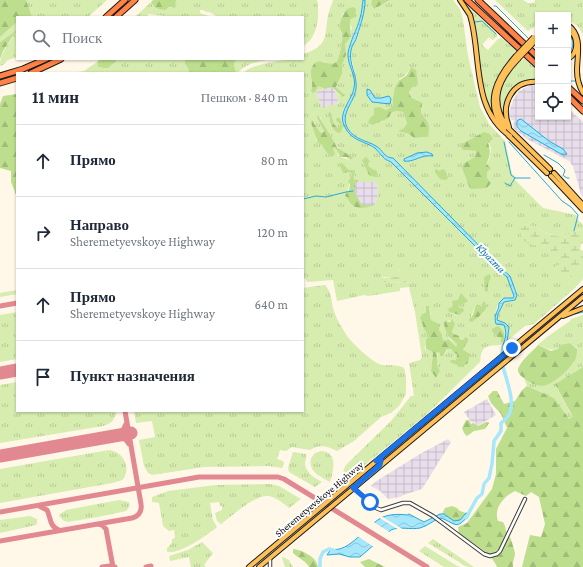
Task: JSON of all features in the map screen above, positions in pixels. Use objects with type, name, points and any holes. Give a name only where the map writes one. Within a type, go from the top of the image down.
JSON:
[{"type":"highway","points":[[107,16],[125,0]]},
{"type":"highway","points":[[117,16],[135,0]]},
{"type":"highway","points":[[467,0],[535,63]]},
{"type":"highway","points":[[478,0],[535,54]]},
{"type":"highway","points":[[0,76],[23,69],[44,60]]},
{"type":"highway","points":[[33,72],[59,60]]},
{"type":"highway","points":[[0,83],[16,78]]},
{"type":"highway","points":[[571,90],[583,101]]},
{"type":"highway","points":[[571,99],[583,111]]},
{"type":"main road","points":[[460,0],[470,15],[472,23],[480,84],[484,100],[493,120],[502,131],[510,134]]},
{"type":"main road","points":[[571,28],[576,32],[579,41],[578,76],[583,93]]},
{"type":"main road","points":[[571,32],[574,36],[576,45],[574,54],[571,57]]},
{"type":"main road","points":[[535,39],[500,75],[494,94],[495,108],[497,117],[502,126],[548,171]]},
{"type":"main road","points":[[529,49],[535,52]]},
{"type":"main road","points":[[510,134],[505,112],[507,101],[510,96],[523,85],[535,82]]},
{"type":"main road","points":[[583,205],[552,175],[583,210]]},
{"type":"main road","name":"Sheremetyevskoye Highway","points":[[249,567],[583,288]]},
{"type":"main road","name":"Sheremetyevskoye Highway","points":[[259,567],[583,297]]},
{"type":"main road","points":[[555,319],[583,308]]},
{"type":"street","points":[[376,461],[381,461],[380,465]]},
{"type":"street","points":[[353,488],[376,508],[381,510],[403,503],[410,504],[433,516],[487,556],[500,552],[525,499]]},
{"type":"street","points":[[270,558],[270,567]]},
{"type":"shaded area","points":[[531,85],[535,86],[535,120],[571,120],[571,111],[583,122],[583,197],[573,166],[569,161],[527,139],[513,128],[514,120],[511,120],[509,112],[513,100],[519,91]]},
{"type":"shaded area","points":[[332,87],[339,103],[322,109],[316,92]]},
{"type":"shaded area","points":[[355,182],[377,182],[378,195],[375,205],[362,205],[355,193]]},
{"type":"shaded area","points":[[487,399],[496,415],[477,426],[475,422],[472,423],[464,412]]},
{"type":"shaded area","points":[[448,439],[451,442],[422,489],[400,497],[388,499],[380,491],[371,486],[420,454]]},
{"type":"green space","points":[[0,0],[26,0],[32,16],[16,16],[16,23],[0,37]]},
{"type":"green space","points":[[26,0],[107,0],[89,16],[31,16]]},
{"type":"green space","points":[[153,0],[176,0],[175,8],[169,7],[165,10],[158,9],[152,4],[151,2]]},
{"type":"green space","points":[[176,0],[317,0],[318,19],[312,38],[304,45],[304,16],[216,16],[200,10],[200,13],[208,16],[165,16],[148,14],[148,16],[136,16],[151,2],[153,6],[175,8]]},
{"type":"green space","points":[[333,0],[363,0],[360,18],[349,46],[348,53],[348,58],[355,81],[355,87],[342,116],[350,134],[376,149],[383,158],[391,162],[507,277],[514,295],[513,298],[500,301],[496,309],[496,324],[504,325],[506,330],[503,344],[486,347],[481,354],[480,362],[426,415],[339,486],[345,466],[391,421],[411,396],[414,396],[409,363],[420,360],[422,357],[415,312],[409,287],[400,288],[400,291],[368,296],[364,295],[337,301],[333,280],[307,282],[306,279],[304,279],[304,72],[245,72],[263,64],[289,60],[304,60],[304,54],[312,51],[322,43],[326,33],[329,12]],"holes":[[[343,13],[353,19],[350,20],[352,28],[344,47],[346,52],[342,65],[342,74],[336,87],[345,95],[340,96],[335,91],[339,103],[322,108],[316,92],[325,89],[318,86],[311,91],[323,61],[328,64],[334,64],[338,59],[342,44],[340,28]],[[331,113],[334,124],[338,128],[334,129],[329,118]],[[320,117],[326,130],[336,145],[352,158],[351,160],[338,155],[338,152],[334,147],[332,149],[334,151],[330,154],[327,153],[321,144],[316,140],[311,123],[314,122],[320,132],[322,133],[324,131],[317,118]],[[340,118],[343,126],[338,128],[340,126],[338,123]],[[342,163],[355,176],[354,179],[358,180],[358,182],[377,182],[378,195],[375,205],[364,207],[349,202],[346,197],[352,174],[342,170]],[[399,270],[412,282],[402,283],[385,281],[382,283],[376,280],[384,277],[396,277],[396,272]],[[458,300],[460,304],[458,306],[464,311],[457,315],[451,313],[450,308],[453,307]],[[483,302],[487,305],[484,313],[479,316],[471,317],[477,304],[482,306],[484,303]],[[426,306],[430,309],[431,320],[439,327],[443,340],[456,347],[457,344],[450,339],[445,331],[447,322],[451,320],[454,327],[452,332],[463,340],[465,337],[467,343],[463,350],[465,352],[458,366],[456,360],[457,354],[450,349],[448,348],[445,354],[437,352],[437,365],[440,371],[436,378],[431,371],[433,353],[425,349],[429,336],[422,320],[422,315],[425,315],[427,309]]]},
{"type":"green space","points":[[365,0],[372,0],[371,4],[374,9],[390,0],[453,0],[460,9],[463,20],[468,56],[480,107],[489,124],[505,141],[512,174],[515,176],[515,180],[543,208],[576,215],[578,220],[583,225],[583,230],[578,230],[561,236],[555,236],[539,230],[537,227],[529,224],[526,226],[543,244],[558,250],[566,243],[562,254],[559,275],[563,277],[570,276],[583,266],[583,279],[575,288],[534,324],[525,326],[507,341],[509,327],[497,320],[497,318],[500,308],[504,302],[512,301],[517,292],[507,273],[390,158],[385,156],[376,146],[356,137],[349,130],[345,122],[345,113],[356,92],[357,83],[351,50],[363,18]],"holes":[[[411,67],[416,78],[409,91],[411,97],[417,100],[422,109],[414,138],[409,134],[399,131],[404,128],[407,123],[403,112],[396,111],[391,113],[389,118],[373,125],[370,118],[380,107],[386,110],[392,107],[396,84]],[[370,90],[375,98],[389,96],[384,103],[376,102],[367,95]],[[484,133],[491,148],[489,160],[486,164],[487,178],[470,189],[464,173],[464,163],[475,157],[476,151],[463,150],[471,139]]]},
{"type":"green space","points":[[372,0],[390,0],[374,9],[371,4]]},
{"type":"green space","points":[[495,0],[523,0],[528,3],[534,3],[535,0],[583,0],[583,35],[577,26],[571,22],[571,12],[535,12],[535,26],[528,31]]},
{"type":"green space","points":[[464,2],[496,33],[497,36],[493,40],[489,37],[482,45],[488,50],[498,39],[502,38],[516,51],[513,54],[514,56],[504,67],[493,90],[498,122],[489,109],[484,94],[481,81],[477,41],[470,15]]},
{"type":"green space","points":[[353,7],[356,9],[355,17],[350,20],[350,36],[345,44],[346,55],[342,65],[342,74],[336,87],[345,95],[342,97],[332,87],[325,89],[318,86],[316,91],[313,93],[311,91],[312,67],[317,62],[333,64],[336,62],[342,44],[342,34],[340,29],[341,21],[347,9]]},
{"type":"green space","points":[[16,23],[16,31],[0,42],[0,37]]},
{"type":"green space","points":[[16,31],[16,57],[8,60],[0,66],[0,61],[4,51]]},
{"type":"green space","points":[[16,31],[3,51],[0,59],[0,42]]},
{"type":"green space","points":[[524,58],[535,68],[535,82],[519,85],[505,106],[506,122],[499,105],[499,97],[508,74],[519,60],[521,61]]},
{"type":"green space","points":[[99,60],[116,60],[108,68],[100,67],[97,62]]},
{"type":"green space","points":[[185,60],[185,64],[189,72],[78,72],[84,71],[97,62],[98,65],[116,61]]},
{"type":"green space","points":[[185,60],[236,60],[234,64],[236,72],[189,72],[185,64]]},
{"type":"green space","points":[[236,60],[266,60],[248,65],[239,72],[236,72],[234,64]]},
{"type":"green space","points":[[411,67],[416,70],[418,85],[412,87],[409,92],[411,97],[422,103],[421,115],[426,119],[429,127],[428,136],[414,138],[409,134],[398,131],[404,128],[407,123],[403,112],[396,111],[391,113],[389,118],[373,125],[368,123],[374,114],[374,108],[380,107],[386,110],[392,107],[395,86],[407,74]]},
{"type":"green space","points":[[16,94],[16,194],[11,182],[11,171],[0,168],[0,104],[3,96]]},
{"type":"green space","points":[[329,112],[331,113],[334,124],[338,128],[340,125],[336,120],[337,118],[340,118],[343,126],[341,132],[338,133],[332,127]]},
{"type":"green space","points":[[318,115],[337,147],[353,158],[351,160],[346,157],[340,157],[334,147],[333,149],[335,154],[333,156],[327,153],[321,144],[318,143],[311,123],[312,120],[320,132],[322,133],[324,131],[317,118]]},
{"type":"green space","points":[[484,132],[490,134],[493,139],[488,143],[490,154],[486,164],[491,168],[487,172],[487,178],[491,183],[487,188],[470,189],[462,168],[464,163],[475,157],[476,151],[463,150],[460,145]]},
{"type":"green space","points":[[366,157],[370,161],[367,165],[377,171],[377,176],[375,177],[369,175],[362,160]]},
{"type":"green space","points":[[339,163],[342,163],[349,170],[355,170],[354,179],[358,180],[358,182],[355,182],[355,193],[362,205],[375,205],[365,208],[357,208],[351,204],[345,195],[349,190],[350,184],[348,182],[352,174],[349,172],[343,173]]},
{"type":"green space","points":[[435,169],[440,171],[442,169],[445,170],[448,178],[446,180],[440,179],[435,172]]},
{"type":"green space","points":[[529,224],[537,227],[539,230],[558,236],[564,236],[583,230],[583,243],[581,244],[580,249],[583,251],[583,266],[571,276],[560,276],[555,267],[566,244],[564,244],[554,254],[549,255],[547,246],[543,244],[538,246],[529,244],[522,238],[521,226],[526,226]]},
{"type":"green space","points":[[399,270],[413,282],[374,282],[381,278],[396,277],[396,271]]},
{"type":"green space","points":[[490,274],[491,277],[488,283],[488,291],[485,292],[484,277]]},
{"type":"green space","points":[[325,285],[330,294],[336,317],[347,336],[369,358],[379,364],[404,368],[406,376],[406,394],[399,406],[391,413],[381,417],[354,441],[337,451],[324,446],[310,450],[292,447],[286,451],[280,450],[277,459],[283,461],[284,464],[282,468],[269,466],[204,467],[152,475],[148,473],[144,466],[139,440],[155,437],[152,421],[136,423],[134,412],[304,412],[304,288]]},
{"type":"green space","points":[[16,290],[16,294],[0,297],[0,293]]},
{"type":"green space","points":[[461,293],[468,301],[458,306],[463,308],[464,311],[459,315],[449,312],[448,309],[453,306],[452,301],[458,300]]},
{"type":"green space","points":[[483,301],[487,307],[484,312],[472,322],[469,321],[477,304],[482,306]]},
{"type":"green space","points":[[426,306],[429,306],[431,320],[439,324],[439,330],[442,334],[443,340],[446,341],[448,339],[456,347],[457,344],[446,333],[444,323],[446,320],[447,322],[450,322],[452,319],[455,324],[452,332],[459,336],[460,339],[463,340],[465,337],[468,338],[463,350],[470,354],[468,363],[461,367],[450,362],[451,360],[456,360],[457,354],[451,349],[447,349],[443,356],[440,356],[440,353],[437,352],[437,365],[440,371],[436,378],[431,371],[433,353],[426,349],[426,340],[429,336],[424,329],[420,317],[426,312]]},
{"type":"green space","points":[[16,312],[16,359],[0,362],[0,315]]},
{"type":"green space","points":[[583,315],[583,367],[555,384],[573,418],[568,419],[554,398],[527,386],[524,378],[541,386],[577,356],[577,348],[570,343],[554,350],[538,345],[571,319]]},
{"type":"green space","points":[[498,326],[504,333],[503,342],[501,342],[501,338],[492,331],[492,329]]},
{"type":"green space","points":[[570,343],[577,349],[576,358],[566,371],[551,383],[541,386],[535,384],[526,380],[518,372],[522,362],[538,345],[551,351],[558,349],[561,345]]},
{"type":"green space","points":[[583,367],[583,567],[522,567],[530,535],[541,537],[545,524],[539,497],[531,492],[526,496],[515,491],[500,503],[497,512],[498,521],[503,522],[512,541],[515,553],[513,567],[497,567],[486,552],[459,534],[458,527],[467,523],[492,489],[496,474],[496,449],[507,428],[501,414],[491,403],[488,396],[493,391],[497,391],[504,404],[515,401],[522,390],[527,386],[554,398],[569,419],[573,417],[555,384]]},
{"type":"green space","points":[[16,382],[16,412],[116,412],[115,417],[110,423],[103,426],[0,443],[0,385]]},
{"type":"green space","points":[[466,420],[469,420],[471,424],[474,423],[478,426],[486,422],[489,423],[485,429],[474,431],[467,436],[462,428]]},
{"type":"green space","points":[[109,450],[118,453],[126,464],[126,473],[124,478],[120,481],[0,503],[0,469]]},
{"type":"green space","points":[[321,451],[326,452],[332,458],[333,472],[330,482],[316,473],[311,467],[311,458],[315,453]]},
{"type":"green space","points":[[293,452],[306,454],[305,464],[307,470],[311,475],[322,482],[315,487],[289,472],[288,468]]},
{"type":"green space","points":[[270,484],[279,486],[301,499],[289,508],[273,497],[262,497],[256,499],[221,524],[217,521],[215,513],[222,510],[222,506],[220,506],[219,502],[210,503],[213,520],[217,527],[186,547],[173,552],[167,552],[167,548],[172,543],[172,539],[175,538],[174,530],[169,531],[163,526],[159,503],[152,502],[152,497],[168,491],[216,485]]},
{"type":"green space","points":[[119,500],[129,502],[130,506],[126,511],[68,522],[64,521],[59,516],[66,510]]},
{"type":"green space","points":[[452,506],[466,513],[460,520],[452,521],[442,514],[445,508]]},
{"type":"green space","points":[[30,516],[37,519],[36,525],[0,533],[0,520]]},
{"type":"green space","points":[[433,539],[474,567],[467,567],[428,543]]},
{"type":"green space","points":[[202,542],[213,553],[204,565],[206,567],[191,567],[189,557],[170,561],[169,556],[188,550]]},
{"type":"green space","points":[[425,546],[459,567],[444,567],[419,551]]},
{"type":"green space","points":[[293,549],[301,551],[312,557],[317,563],[318,567],[309,567],[293,553]]},
{"type":"green space","points":[[283,557],[289,560],[293,567],[285,567]]},
{"type":"green space","points":[[369,559],[385,567],[365,567],[360,562]]},
{"type":"water","points":[[363,0],[365,0],[362,18],[350,55],[356,79],[356,89],[346,113],[346,124],[351,133],[376,146],[388,157],[393,158],[510,276],[517,295],[515,300],[504,302],[498,314],[497,320],[505,323],[509,327],[506,350],[501,354],[506,333],[504,325],[496,324],[495,317],[499,303],[504,298],[513,298],[514,296],[507,277],[391,162],[385,159],[375,148],[353,137],[344,125],[344,111],[353,93],[355,84],[348,53],[361,16]]},
{"type":"water","points":[[367,89],[370,90],[375,98],[389,96],[391,99],[390,104],[372,102],[367,95]]},
{"type":"water","points":[[521,119],[549,141],[563,149],[567,154],[561,154],[521,131],[518,128],[517,123],[518,120]]},
{"type":"water","points":[[427,152],[433,156],[425,156],[411,161],[404,161],[404,159],[417,153]]},
{"type":"water","points":[[466,513],[470,514],[461,523],[456,525],[441,518],[420,528],[398,528],[391,530],[360,557],[350,557],[339,554],[327,555],[331,549],[338,549],[351,543],[377,521],[386,516],[395,514],[409,514],[424,522],[440,514],[444,514],[454,521],[460,520]]},
{"type":"pier","points":[[381,516],[404,530],[399,530],[378,517]]},
{"type":"pier","points":[[372,521],[391,533],[374,547],[356,535]]},
{"type":"waterway","points":[[494,6],[496,6],[530,40]]},
{"type":"waterway","points":[[475,22],[482,21],[496,34]]},
{"type":"waterway","points":[[571,37],[573,41],[571,51]]},
{"type":"waterway","points":[[504,142],[511,175],[515,178],[530,178]]},
{"type":"waterway","points":[[509,142],[562,201],[571,207],[578,215],[574,231]]},
{"type":"waterway","points":[[544,155],[558,163],[565,170],[563,176]]},
{"type":"waterway","points":[[564,176],[569,178]]},
{"type":"waterway","points":[[505,183],[510,186],[515,178]]},
{"type":"waterway","points":[[304,199],[316,196],[326,197],[353,191]]},
{"type":"waterway","points":[[575,314],[583,312]]},
{"type":"waterway","name":"Klyazma","points":[[466,518],[477,498],[482,494],[484,484],[489,478],[494,441],[501,431],[501,423],[507,418],[510,412],[511,398],[503,365],[503,348]]},
{"type":"waterway","name":"Klyazma","points":[[320,567],[320,559],[323,552],[329,549],[335,551]]},
{"type":"taxiway","points":[[0,306],[16,303]]},
{"type":"taxiway","points":[[0,541],[132,518],[138,515],[141,509],[141,504],[125,412]]},
{"type":"taxiway","points":[[126,424],[122,432],[112,436],[122,437],[129,444]]},
{"type":"taxiway","points":[[0,512],[199,477],[278,477],[284,479],[427,567]]},
{"type":"taxiway","points":[[39,506],[47,510],[53,526],[59,530]]},
{"type":"taxiway","points":[[98,524],[102,525],[106,529],[113,567]]},
{"type":"taxiway","points":[[146,567],[151,566]]},
{"type":"taxiway","points":[[102,567],[115,567]]},
{"type":"runway","points":[[0,373],[16,370]]},
{"type":"runway","points":[[0,456],[131,433]]},
{"type":"route","points":[[370,502],[353,488],[380,465],[381,461],[376,461],[512,348]]}]
